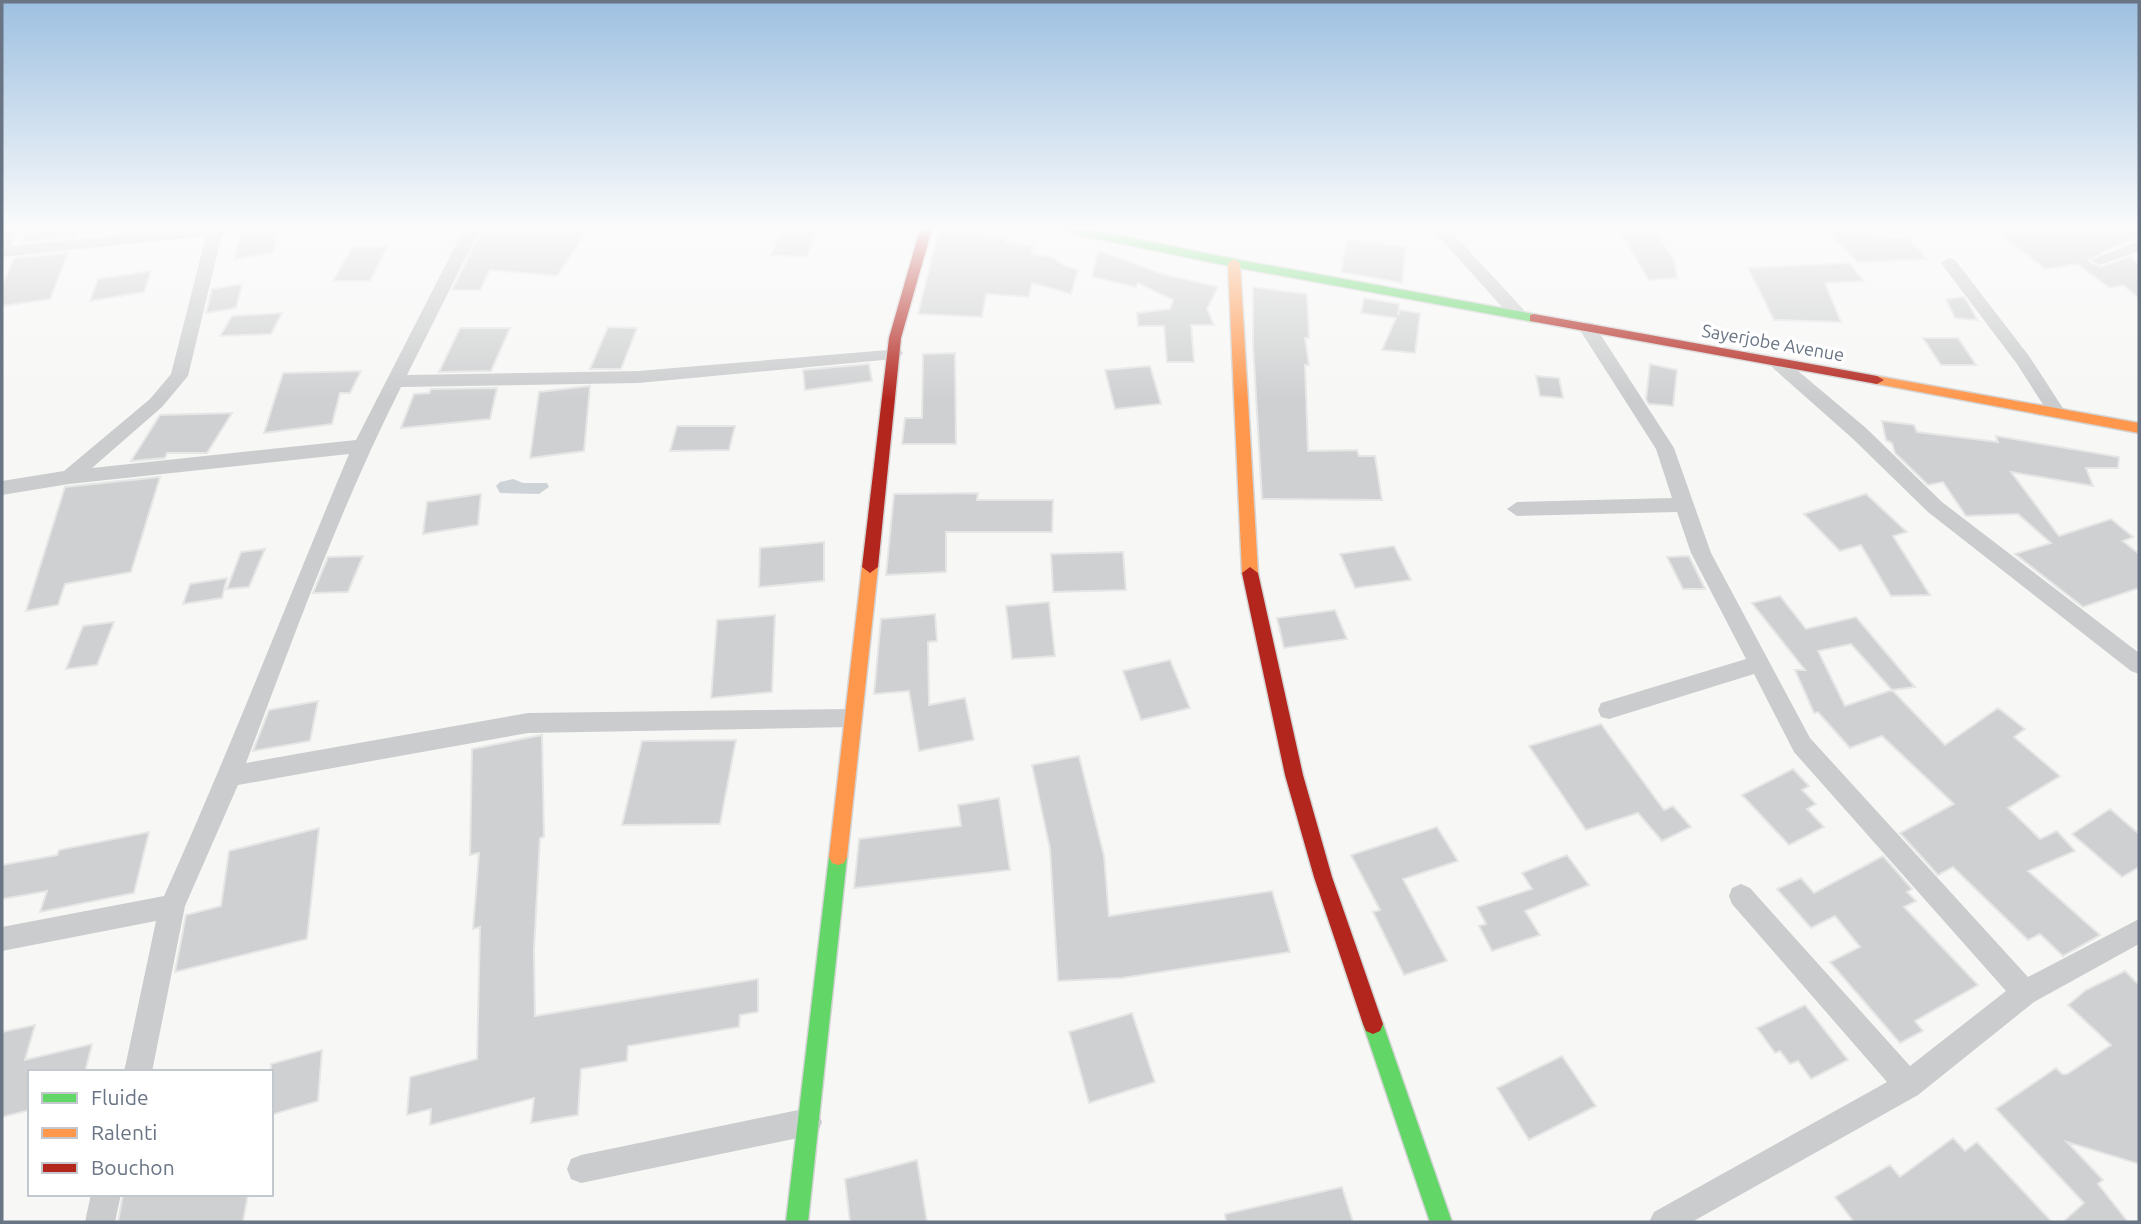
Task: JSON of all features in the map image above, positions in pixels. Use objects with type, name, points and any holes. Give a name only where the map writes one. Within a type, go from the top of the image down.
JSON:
[{"type":"street","points":[[69,477],[156,403],[179,376],[205,286]]},
{"type":"street","points":[[138,1070],[172,906],[230,776],[284,633],[362,446],[443,286]]},
{"type":"street","points":[[797,1222],[895,338],[910,286]]},
{"type":"street","points":[[1235,286],[1250,573],[1282,721],[1323,877],[1441,1222]]},
{"type":"street","name":"Sayerjobe Avenue","points":[[1365,286],[2139,428]]},
{"type":"street","points":[[1492,286],[1517,313]]},
{"type":"street","points":[[1967,286],[2023,359],[2057,414]]},
{"type":"street","points":[[1587,327],[1665,448],[1701,553],[1802,745],[2025,993]]},
{"type":"street","points":[[395,381],[638,377],[894,353]]},
{"type":"street","points":[[1779,364],[1859,433],[1935,507],[2139,665]]},
{"type":"street","points":[[2,488],[69,477],[362,446]]},
{"type":"street","points":[[1517,509],[1686,505]]},
{"type":"street","points":[[1609,710],[1759,664]]},
{"type":"street","points":[[230,776],[528,723],[852,718]]},
{"type":"street","points":[[1741,896],[1908,1085]]},
{"type":"street","points":[[2,939],[172,906]]},
{"type":"street","points":[[1664,1222],[1908,1085],[2025,993],[2139,931]]},
{"type":"street","points":[[581,1169],[808,1122]]},
{"type":"street","points":[[100,1222],[106,1196]]},
{"type":"shaded area","points":[[513,479],[523,483],[547,483],[549,487],[539,494],[500,493],[496,486],[500,482]]},
{"type":"building","points":[[2,286],[55,286],[50,299],[2,306]]},
{"type":"building","points":[[95,286],[146,286],[144,292],[90,301]]},
{"type":"building","points":[[241,286],[236,308],[206,313],[212,289]]},
{"type":"building","points":[[454,286],[482,286],[480,290],[452,290]]},
{"type":"building","points":[[925,286],[1031,286],[1029,297],[986,294],[982,317],[918,314]]},
{"type":"building","points":[[1043,286],[1073,286],[1071,294]]},
{"type":"building","points":[[1144,286],[1218,287],[1207,309],[1214,325],[1191,325],[1194,362],[1167,362],[1164,326],[1138,326],[1137,313],[1170,309],[1173,300]]},
{"type":"building","points":[[1757,286],[1826,286],[1841,322],[1774,320]]},
{"type":"building","points":[[2124,286],[2139,286],[2139,298]]},
{"type":"building","points":[[1253,287],[1307,294],[1309,338],[1305,338],[1309,365],[1305,365],[1308,451],[1357,450],[1359,456],[1375,456],[1382,500],[1262,499],[1253,344]]},
{"type":"building","points":[[1964,297],[1977,320],[1955,318],[1946,299]]},
{"type":"building","points":[[1364,298],[1399,304],[1398,315],[1400,310],[1420,313],[1415,353],[1382,350],[1396,318],[1361,313]]},
{"type":"building","points":[[282,313],[271,334],[220,336],[232,316]]},
{"type":"building","points":[[608,327],[637,328],[621,369],[590,369]]},
{"type":"building","points":[[460,328],[510,328],[491,371],[439,372]]},
{"type":"building","points":[[1923,338],[1958,338],[1976,365],[1941,365]]},
{"type":"building","points":[[955,353],[956,444],[902,444],[905,418],[922,418],[923,354]]},
{"type":"building","points":[[869,364],[872,381],[805,390],[803,370]]},
{"type":"building","points":[[1650,364],[1677,370],[1673,406],[1649,404],[1646,400]]},
{"type":"building","points":[[1150,366],[1161,404],[1115,409],[1105,370]]},
{"type":"building","points":[[361,371],[350,393],[340,393],[332,424],[264,433],[283,373]]},
{"type":"building","points":[[1536,376],[1559,378],[1563,398],[1540,396]]},
{"type":"building","points":[[590,386],[584,451],[530,458],[539,392]]},
{"type":"building","points":[[497,388],[490,419],[401,428],[414,394],[429,393],[431,389]]},
{"type":"building","points":[[232,413],[207,453],[167,453],[165,458],[131,461],[160,415]]},
{"type":"building","points":[[1882,421],[1914,425],[1917,432],[1998,442],[1996,436],[2119,457],[2118,468],[2086,468],[2093,486],[2011,472],[2059,536],[2111,519],[2133,537],[2123,541],[2139,554],[2139,588],[2083,607],[2015,554],[2051,543],[2018,514],[1966,516],[1943,482],[1928,485],[1895,453],[1892,443],[1886,440]]},
{"type":"building","points":[[677,426],[735,426],[729,450],[670,451]]},
{"type":"building","points":[[160,477],[131,572],[65,584],[58,605],[26,611],[65,487]]},
{"type":"building","points":[[978,493],[977,500],[1053,500],[1052,532],[946,532],[946,572],[886,575],[894,494]]},
{"type":"building","points":[[481,494],[478,525],[423,534],[427,502]]},
{"type":"building","points":[[1866,494],[1907,532],[1893,536],[1930,595],[1891,596],[1861,545],[1840,551],[1804,514]]},
{"type":"building","points":[[824,542],[824,581],[759,587],[760,548]]},
{"type":"building","points":[[1394,546],[1411,580],[1355,588],[1340,554]]},
{"type":"building","points":[[265,549],[249,587],[227,589],[241,552]]},
{"type":"building","points":[[1123,552],[1126,590],[1053,592],[1051,554]]},
{"type":"building","points":[[363,556],[348,592],[313,593],[328,557]]},
{"type":"building","points":[[1689,556],[1705,589],[1683,589],[1667,557]]},
{"type":"building","points":[[227,578],[222,598],[183,604],[190,584]]},
{"type":"building","points":[[1780,596],[1806,629],[1856,617],[1915,687],[1892,690],[1945,745],[1998,708],[2025,729],[2014,737],[2060,776],[2008,808],[2040,839],[2057,831],[2075,851],[2028,871],[2100,935],[2063,956],[2040,934],[2028,940],[1953,867],[1938,875],[1900,833],[1954,804],[1882,736],[1850,748],[1818,712],[1814,713],[1795,670],[1805,670],[1752,603]],"holes":[[[1851,644],[1892,690],[1845,706],[1818,651]]]},
{"type":"building","points":[[1049,602],[1055,656],[1012,659],[1006,606]]},
{"type":"building","points":[[1335,610],[1347,639],[1284,648],[1277,618]]},
{"type":"building","points":[[935,614],[937,641],[928,642],[929,705],[965,698],[974,740],[919,751],[909,691],[874,694],[881,619]]},
{"type":"building","points":[[775,615],[772,692],[711,698],[717,620]]},
{"type":"building","points":[[114,622],[97,665],[66,669],[83,626]]},
{"type":"building","points":[[1170,660],[1190,708],[1141,720],[1123,671]]},
{"type":"building","points":[[318,701],[310,741],[253,751],[269,710]]},
{"type":"building","points":[[1601,724],[1664,810],[1673,806],[1691,827],[1662,841],[1638,813],[1586,830],[1529,746]]},
{"type":"building","points":[[542,735],[544,837],[540,838],[534,949],[535,1016],[758,979],[758,1012],[740,1015],[739,1027],[628,1046],[627,1061],[581,1069],[578,1115],[531,1123],[534,1098],[430,1125],[431,1109],[407,1115],[410,1077],[477,1059],[480,927],[473,929],[479,853],[470,855],[472,749]]},
{"type":"building","points":[[736,740],[720,824],[622,825],[642,741]]},
{"type":"building","points":[[1079,756],[1104,856],[1109,916],[1272,891],[1290,952],[1122,978],[1058,981],[1050,849],[1032,765]]},
{"type":"building","points":[[1793,769],[1809,786],[1802,790],[1816,804],[1807,809],[1824,827],[1789,845],[1742,795]]},
{"type":"building","points":[[999,798],[1010,870],[854,888],[859,839],[961,826],[958,805]]},
{"type":"building","points":[[2110,809],[2139,834],[2139,867],[2122,877],[2072,834]]},
{"type":"building","points":[[1437,827],[1458,861],[1403,879],[1447,961],[1404,975],[1373,912],[1380,910],[1351,855]]},
{"type":"building","points":[[319,828],[307,939],[175,972],[186,915],[221,906],[229,851]]},
{"type":"building","points":[[149,832],[134,893],[40,912],[47,891],[2,899],[2,865],[57,855],[59,850]]},
{"type":"building","points":[[1567,855],[1589,885],[1525,911],[1540,935],[1492,951],[1479,926],[1486,924],[1477,907],[1532,889],[1522,873]]},
{"type":"building","points":[[1883,856],[1912,889],[1907,892],[1916,901],[1904,907],[1978,985],[1915,1021],[1923,1031],[1900,1043],[1830,962],[1860,947],[1835,916],[1811,928],[1777,889],[1801,878],[1814,893]]},
{"type":"building","points":[[2125,971],[2139,985],[2139,1164],[2067,1142],[2103,1180],[2098,1184],[2128,1222],[2063,1222],[2084,1203],[1996,1109],[2056,1068],[2062,1074],[2067,1074],[2111,1045],[2068,1005],[2086,990]]},
{"type":"building","points":[[1805,1005],[1848,1060],[1811,1079],[1798,1061],[1790,1064],[1780,1051],[1775,1053],[1757,1028]]},
{"type":"building","points":[[1132,1013],[1155,1082],[1089,1103],[1069,1032]]},
{"type":"building","points":[[35,1025],[25,1060],[92,1044],[86,1070],[28,1070],[28,1110],[2,1117],[2,1032]]},
{"type":"building","points":[[322,1050],[318,1101],[273,1114],[271,1064]]},
{"type":"building","points":[[1562,1056],[1596,1106],[1529,1140],[1497,1088]]},
{"type":"building","points":[[1953,1138],[1965,1151],[1977,1142],[2052,1222],[1854,1222],[1835,1197],[1890,1165],[1900,1177]]},
{"type":"building","points":[[917,1160],[927,1222],[850,1222],[845,1179]]},
{"type":"building","points":[[1342,1187],[1353,1222],[1226,1222],[1225,1214]]},
{"type":"building","points":[[123,1196],[248,1196],[243,1222],[118,1222]]},
{"type":"traffic: fast","points":[[1360,286],[1534,318]]},
{"type":"traffic: fast","points":[[797,1222],[838,857]]},
{"type":"traffic: fast","points":[[1373,1024],[1441,1222]]},
{"type":"traffic: slow","points":[[1235,286],[1250,573]]},
{"type":"traffic: slow","points":[[1877,380],[2139,428]]},
{"type":"traffic: slow","points":[[838,857],[870,567]]},
{"type":"traffic: jam","points":[[870,567],[895,338],[910,286]]},
{"type":"traffic: jam","points":[[1534,318],[1877,380]]},
{"type":"traffic: jam","points":[[1250,573],[1294,775],[1323,877],[1373,1024]]}]
